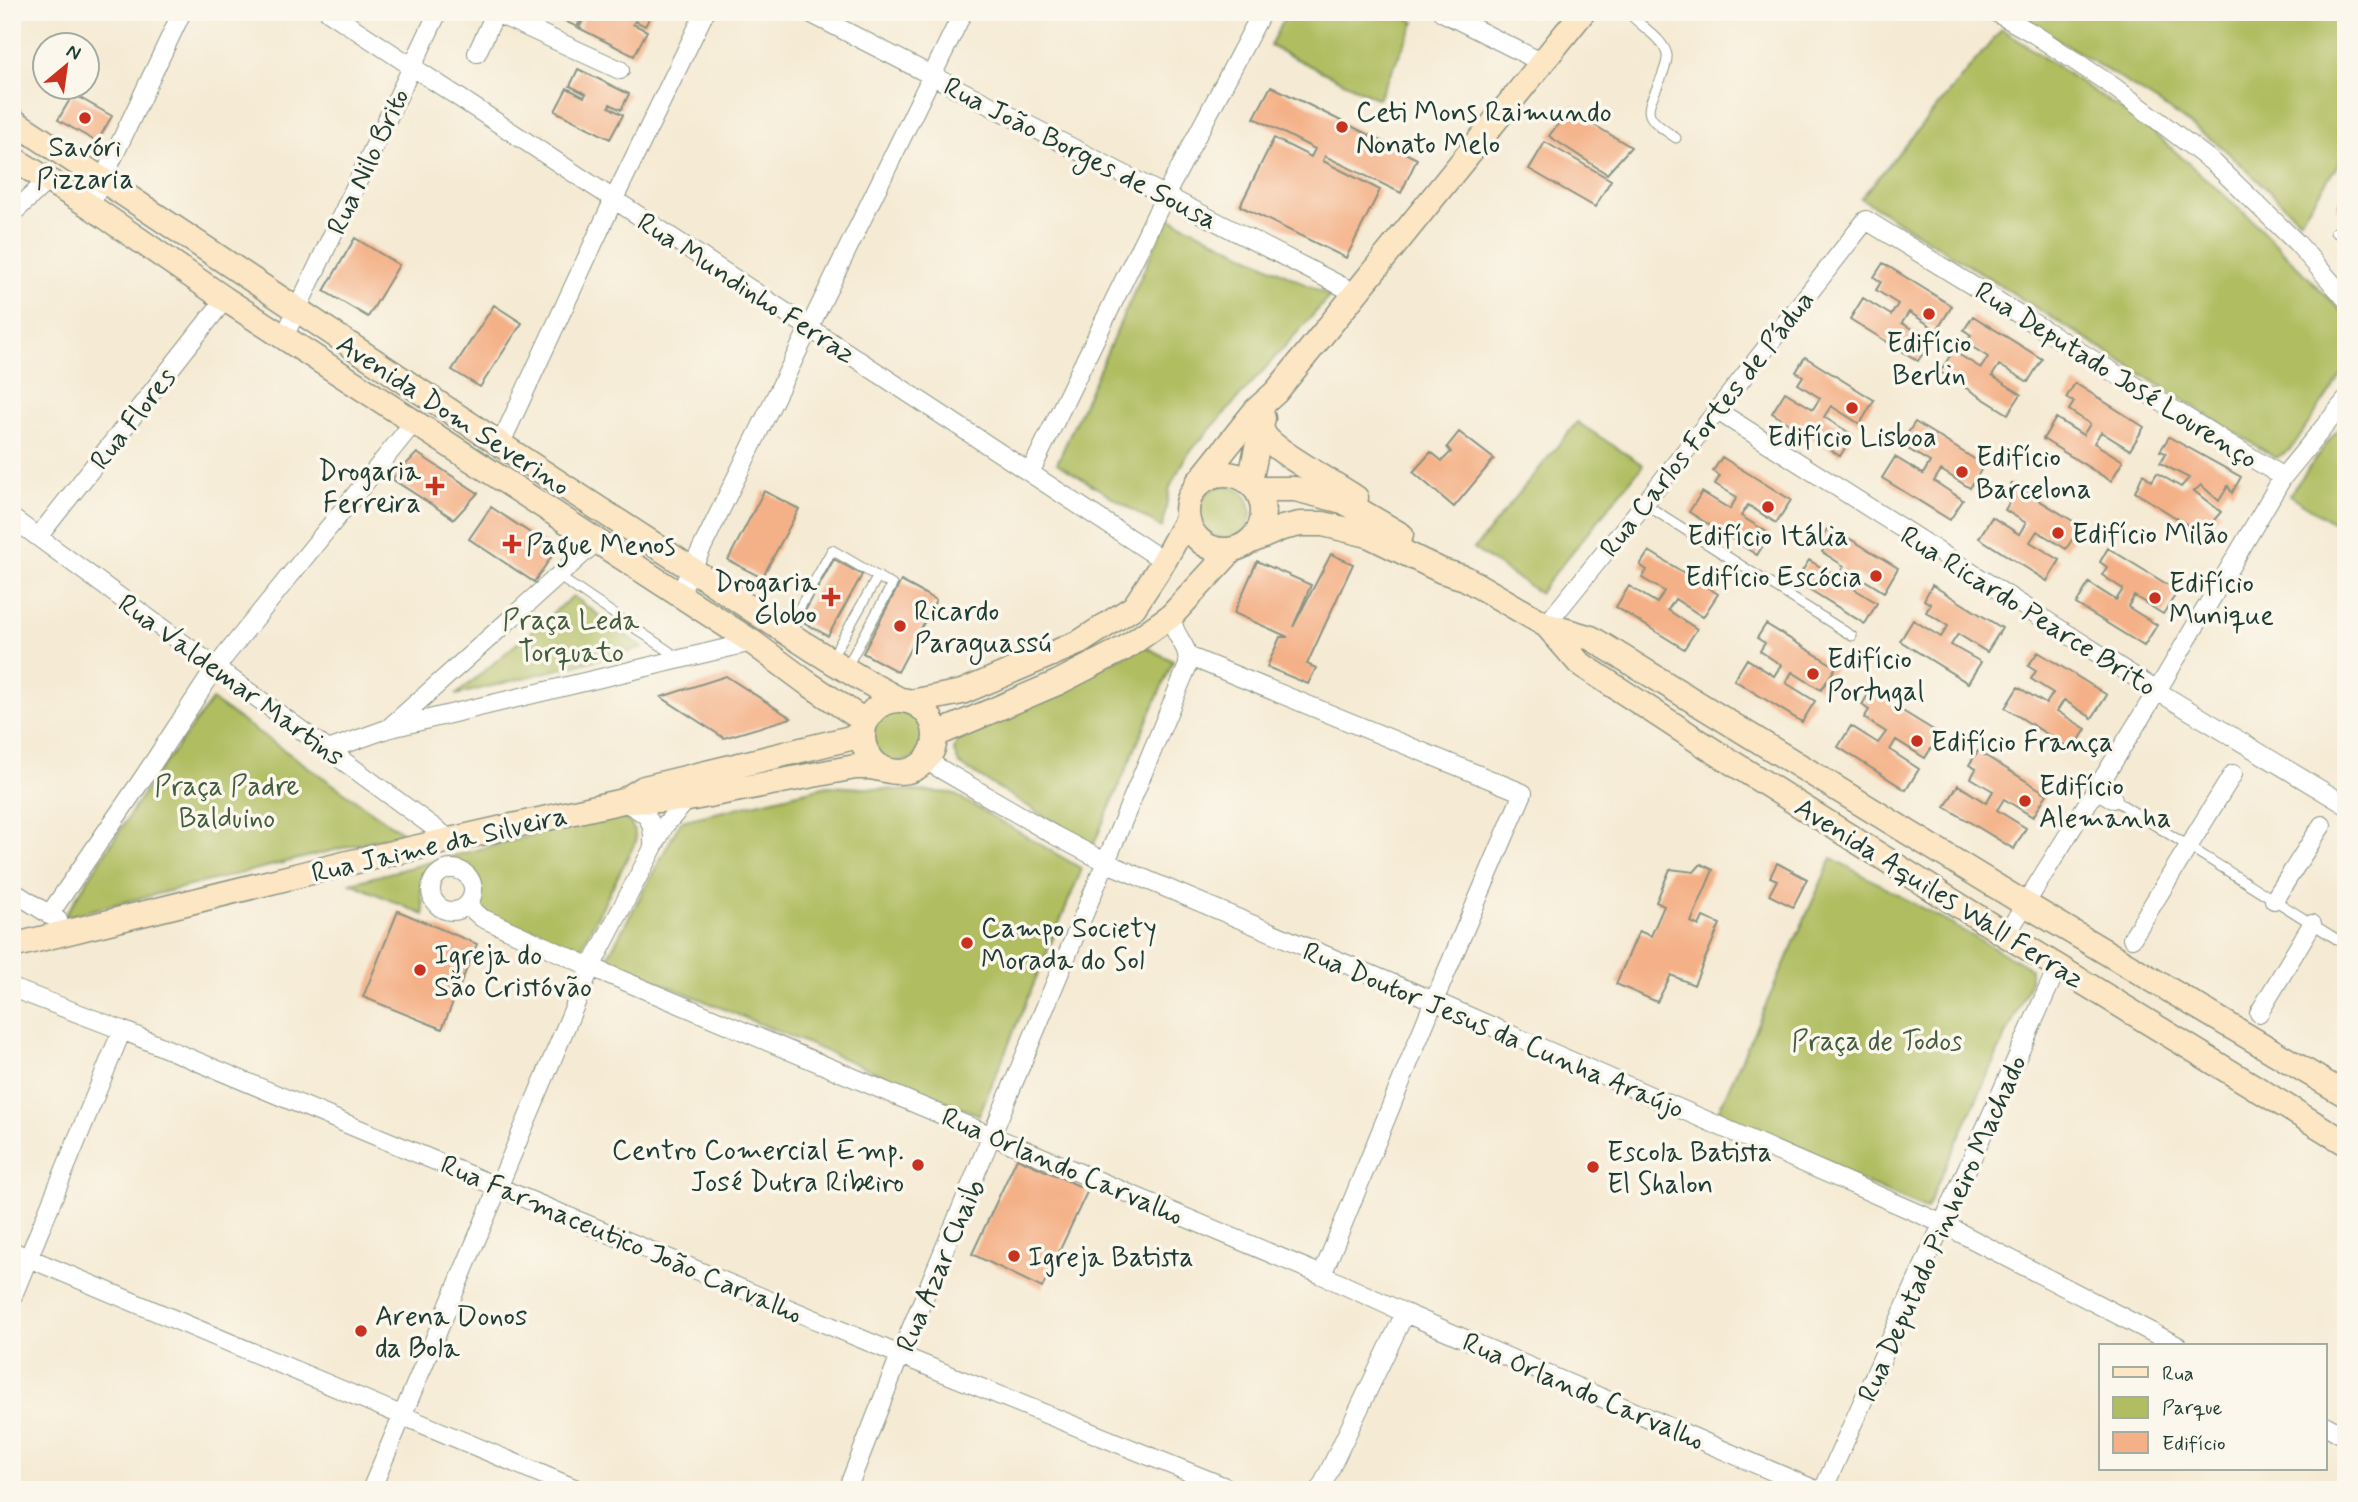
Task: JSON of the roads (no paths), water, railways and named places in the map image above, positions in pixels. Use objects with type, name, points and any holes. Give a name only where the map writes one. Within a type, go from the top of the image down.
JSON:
[{"type":"main road","points":[[1241,546],[1219,550],[1200,542],[1191,532],[1187,519],[1186,507],[1190,494],[1256,410],[1276,392],[1583,12]]},
{"type":"main road","name":"Avenida Dom Severino","points":[[12,120],[786,632],[838,665],[905,701]]},
{"type":"main road","name":"Avenida Dom Severino","points":[[12,158],[90,206],[225,299],[752,642],[864,728]]},
{"type":"main road","points":[[1253,486],[1262,421],[1276,392]]},
{"type":"main road","points":[[1262,421],[1263,432],[1269,440],[1358,500],[1400,534]]},
{"type":"main road","points":[[935,735],[1101,662],[1172,615],[1261,524],[1262,502],[1253,486],[1240,477],[1218,474],[1207,477],[1198,484]]},
{"type":"main road","name":"Avenida Aquiles Wall Ferraz","points":[[1253,486],[1296,489],[1343,501],[1448,561],[1465,578]]},
{"type":"main road","points":[[890,771],[870,758],[864,747],[864,728],[871,712],[880,705],[962,692],[1080,642],[1134,607],[1187,519]]},
{"type":"main road","name":"Avenida Aquiles Wall Ferraz","points":[[1241,546],[1282,528],[1300,524],[1323,524],[1368,535],[1442,571],[1465,578],[1546,625],[1591,638],[2025,904],[2344,1091]]},
{"type":"main road","name":"Avenida Aquiles Wall Ferraz","points":[[1546,625],[1579,663],[1709,748],[2006,935],[2346,1143]]},
{"type":"main road","points":[[623,801],[688,799],[855,767],[906,772],[920,766],[931,753],[935,735],[928,715],[920,707],[905,701]]},
{"type":"main road","name":"Rua Jaime da Silveira","points":[[12,946],[623,801],[644,788],[864,728]]},
{"type":"street","points":[[90,206],[182,12]]},
{"type":"street","name":"Rua Mundinho Ferraz","points":[[329,12],[1164,561]]},
{"type":"street","name":"Rua Nilo Brito","points":[[284,337],[438,12]]},
{"type":"street","points":[[500,445],[705,12]]},
{"type":"street","name":"Rua João Borges de Sousa","points":[[808,12],[1355,293]]},
{"type":"street","points":[[679,595],[963,12]]},
{"type":"street","points":[[1030,473],[1165,196],[1262,12]]},
{"type":"street","points":[[1442,12],[1541,62]]},
{"type":"street","points":[[1995,12],[2034,34],[2113,87],[2215,164],[2297,243],[2346,299]]},
{"type":"street","points":[[477,53],[496,13],[621,70]]},
{"type":"street","points":[[12,214],[47,181]]},
{"type":"street","name":"Rua Carlos Fortes de Pádua","points":[[1546,625],[1647,506],[1716,410],[1866,220]]},
{"type":"street","name":"Rua Deputado José Lourenço","points":[[1866,220],[2283,477],[2346,400]]},
{"type":"street","name":"Rua Flores","points":[[38,537],[225,299]]},
{"type":"street","name":"Rua Ricardo Pearce Brito","points":[[1716,410],[2157,691],[2346,805]]},
{"type":"street","points":[[50,915],[216,667],[414,422]]},
{"type":"street","points":[[2006,935],[2157,691],[2283,477]]},
{"type":"street","name":"Rua Valdemar Martins","points":[[12,518],[451,840]]},
{"type":"street","points":[[387,729],[597,541]]},
{"type":"street","points":[[1172,615],[1173,629],[1185,646],[1188,656],[1523,793],[1322,1275]]},
{"type":"street","points":[[328,750],[387,729],[752,642]]},
{"type":"street","name":"Rua Azar Chaib","points":[[847,1490],[1188,665],[1188,656]]},
{"type":"street","name":"Rua Doutor Jesus da Cunha Araújo","points":[[925,760],[1107,863],[1434,1001],[1943,1224],[2174,1344]]},
{"type":"street","points":[[2132,938],[2233,774]]},
{"type":"street","points":[[2097,789],[2113,799]]},
{"type":"street","points":[[371,1490],[591,967],[665,825],[688,799]]},
{"type":"street","points":[[623,801],[644,812],[654,826],[653,849]]},
{"type":"street","points":[[2274,900],[2322,825]]},
{"type":"street","points":[[12,891],[73,930]]},
{"type":"street","name":"Rua Orlando Carvalho","points":[[467,905],[482,918],[591,967],[1322,1275],[1815,1490]]},
{"type":"street","points":[[2259,1013],[2312,924]]},
{"type":"street","name":"Rua Deputado Pinheiro Machado","points":[[1823,1490],[2058,966]]},
{"type":"street","name":"Rua Farmaceutico João Carvalho","points":[[12,988],[122,1030],[901,1355],[1233,1490]]},
{"type":"street","points":[[12,1298],[20,1254],[122,1030]]},
{"type":"street","points":[[20,1254],[579,1490]]},
{"type":"street","points":[[1320,1490],[1405,1313]]},
{"type":"street","points":[[2326,1426],[2346,1437]]},
{"type":"lane","points":[[1631,12],[1636,21],[1660,41],[1667,54],[1665,69],[1648,103],[1648,114],[1676,138]]},
{"type":"lane","points":[[2335,232],[2346,236]]},
{"type":"lane","points":[[1647,506],[1853,636]]},
{"type":"lane","points":[[786,632],[832,550],[878,576],[892,585],[838,665]]},
{"type":"lane","points":[[558,576],[680,659]]},
{"type":"lane","points":[[838,665],[878,576]]},
{"type":"lane","points":[[2113,799],[2346,945]]},
{"type":"place","name":"Savóri Pizzaria","points":[[85,118]]},
{"type":"place","name":"Ceti Mons Raimundo Nonato Melo","points":[[1342,127]]},
{"type":"place","name":"Edifício Berlin","points":[[1929,314]]},
{"type":"place","name":"Edifício Lisboa","points":[[1852,408]]},
{"type":"place","name":"Edifício Barcelona","points":[[1962,472]]},
{"type":"place","name":"Drogaria Ferreira","points":[[435,486]]},
{"type":"place","name":"Edifício Itália","points":[[1768,507]]},
{"type":"place","name":"Edifício Milão","points":[[2058,533]]},
{"type":"place","name":"Pague Menos","points":[[512,544]]},
{"type":"place","name":"Edifício Escócia","points":[[1876,576]]},
{"type":"place","name":"Drogaria Globo","points":[[831,597]]},
{"type":"place","name":"Edifício Munique","points":[[2155,598]]},
{"type":"place","name":"Ricardo Paraguassú","points":[[900,626]]},
{"type":"place","name":"Edifício Portugal","points":[[1813,674]]},
{"type":"place","name":"Edifício França","points":[[1917,741]]},
{"type":"place","name":"Edifício Alemanha","points":[[2025,801]]},
{"type":"place","name":"Campo Society Morada do Sol","points":[[967,943]]},
{"type":"place","name":"Igreja do São Cristóvão","points":[[420,970]]},
{"type":"place","name":"Centro Comercial Emp. José Dutra Ribeiro","points":[[918,1165]]},
{"type":"place","name":"Escola Batista El Shalon","points":[[1593,1167]]},
{"type":"place","name":"Igreja Batista","points":[[1014,1256]]},
{"type":"place","name":"Arena Donos da Bola","points":[[361,1331]]},
{"type":"park label","name":"Praça Leda Torquato","points":[[571,635]]},
{"type":"park label","name":"Praça Padre Balduino","points":[[227,801]]},
{"type":"park label","name":"Praça de Todos","points":[[1877,1040]]}]
